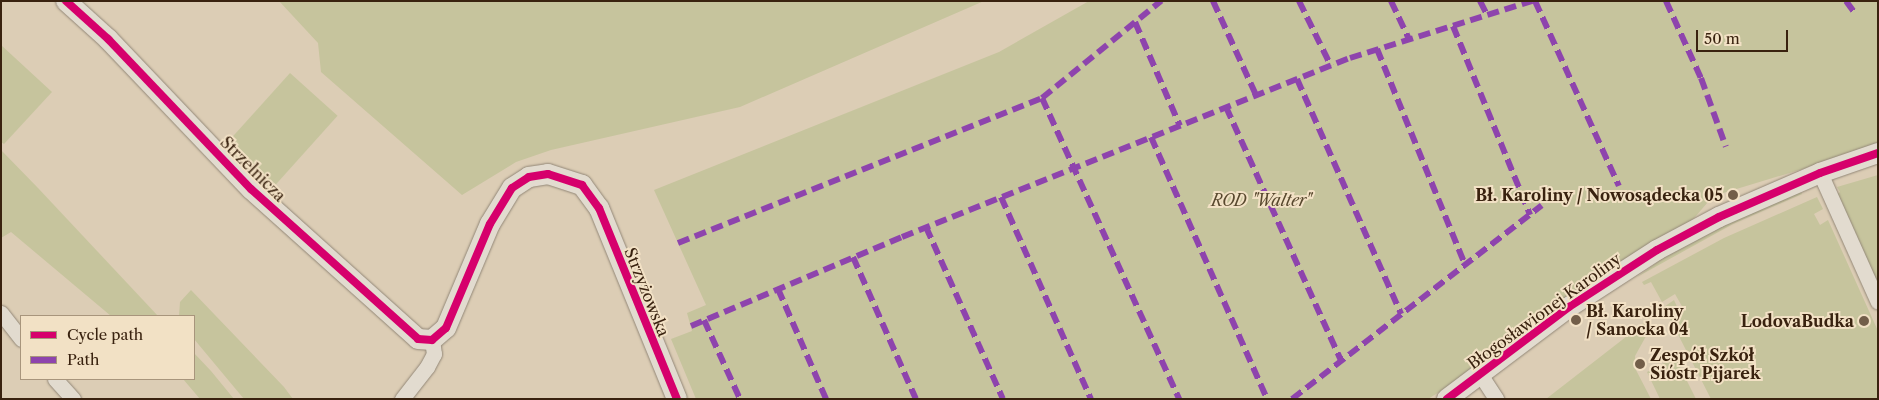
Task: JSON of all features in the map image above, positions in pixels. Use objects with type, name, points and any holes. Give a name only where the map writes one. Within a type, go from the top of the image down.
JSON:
[{"type":"street","name":"Strzelnicza","points":[[66,1],[108,39],[266,203],[413,337],[432,340]]},
{"type":"street","name":"Błogosławionej Karoliny","points":[[1447,399],[1641,259],[1719,217],[1820,173],[1878,153]]},
{"type":"street","points":[[1820,173],[1878,302]]},
{"type":"street","name":"Strzyżowska","points":[[432,340],[446,328],[490,224],[512,188],[528,177],[557,174],[574,180],[593,196],[676,399]]},
{"type":"street","points":[[1,313],[20,338]]},
{"type":"street","points":[[402,399],[427,367],[434,354],[432,340]]},
{"type":"street","points":[[1480,374],[1496,399]]},
{"type":"street","points":[[56,380],[73,399]]},
{"type":"green space","points":[[279,1],[984,1],[740,107],[551,150],[516,162],[462,195],[321,72],[318,43]]},
{"type":"green space","name":"ROD \"Walter\"","points":[[1089,1],[1878,1],[1878,146],[1720,194],[1721,198],[1708,202],[1689,224],[1448,390],[1444,389],[1428,399],[696,399],[671,339],[692,331],[687,313],[706,305],[654,190],[999,52]]},
{"type":"green space","points":[[1,45],[52,92],[4,144],[1,142]]},
{"type":"green space","points":[[290,73],[338,116],[271,189],[224,147]]},
{"type":"green space","points":[[1,150],[157,315],[110,315],[11,232],[1,238]]},
{"type":"green space","points":[[1878,175],[1878,287],[1837,194],[1840,192],[1837,187]]},
{"type":"green space","points":[[1799,189],[1802,194],[1733,224],[1637,277],[1685,242]]},
{"type":"green space","points":[[1817,197],[1823,209],[1814,214],[1820,225],[1828,220],[1878,331],[1878,399],[1711,399],[1664,307],[1674,300],[1679,311],[1683,308],[1675,294],[1662,302],[1651,282],[1644,285],[1642,282],[1724,238]]},
{"type":"green space","points":[[191,290],[284,387],[293,399],[244,399],[195,340],[195,315],[179,315],[180,302]]},
{"type":"green space","points":[[1649,319],[1650,329],[1635,356],[1636,370],[1651,399],[1546,399]]},
{"type":"green space","points":[[195,354],[234,399],[200,399],[184,380],[195,380]]},
{"type":"green space","points":[[1675,357],[1696,399],[1660,399],[1647,372]]},
{"type":"marked path","points":[[678,243],[1042,98],[1161,1]]},
{"type":"marked path","points":[[1213,1],[1256,95]]},
{"type":"marked path","points":[[1299,1],[1331,66]]},
{"type":"marked path","points":[[1391,1],[1409,39]]},
{"type":"marked path","points":[[1480,1],[1487,15]]},
{"type":"marked path","points":[[691,326],[902,237],[1350,58],[1532,1]]},
{"type":"marked path","points":[[1535,1],[1619,186]]},
{"type":"marked path","points":[[1666,1],[1701,78],[1726,147]]},
{"type":"marked path","points":[[1846,1],[1854,12]]},
{"type":"marked path","points":[[1135,22],[1180,126]]},
{"type":"marked path","points":[[1453,26],[1530,215]]},
{"type":"marked path","points":[[1377,49],[1465,265]]},
{"type":"marked path","points":[[1297,79],[1401,314]]},
{"type":"marked path","points":[[1042,98],[1179,399]]},
{"type":"marked path","points":[[1226,107],[1341,361]]},
{"type":"marked path","points":[[1151,137],[1267,399]]},
{"type":"marked path","points":[[1001,197],[1091,399]]},
{"type":"marked path","points":[[1292,399],[1542,205]]},
{"type":"marked path","points":[[926,227],[1003,399]]},
{"type":"marked path","points":[[853,257],[916,399]]},
{"type":"marked path","points":[[778,289],[826,399]]},
{"type":"marked path","points":[[704,320],[740,399]]},
{"type":"cycle path","points":[[66,1],[108,39],[251,189],[418,339],[432,340],[446,328],[490,224],[512,188],[529,177],[548,174],[582,185],[599,208],[677,399]]},
{"type":"cycle path","points":[[1447,399],[1569,307],[1657,250],[1719,217],[1820,173],[1878,153]]},
{"type":"place","name":"Bł. Karoliny / Nowosądecka 05","points":[[1733,195]]},
{"type":"place","name":"Bł. Karoliny / Sanocka 04","points":[[1576,320]]},
{"type":"place","name":"LodovaBudka","points":[[1864,321]]},
{"type":"place","name":"Zespół Szkół Sióstr Pijarek","points":[[1640,364]]}]
